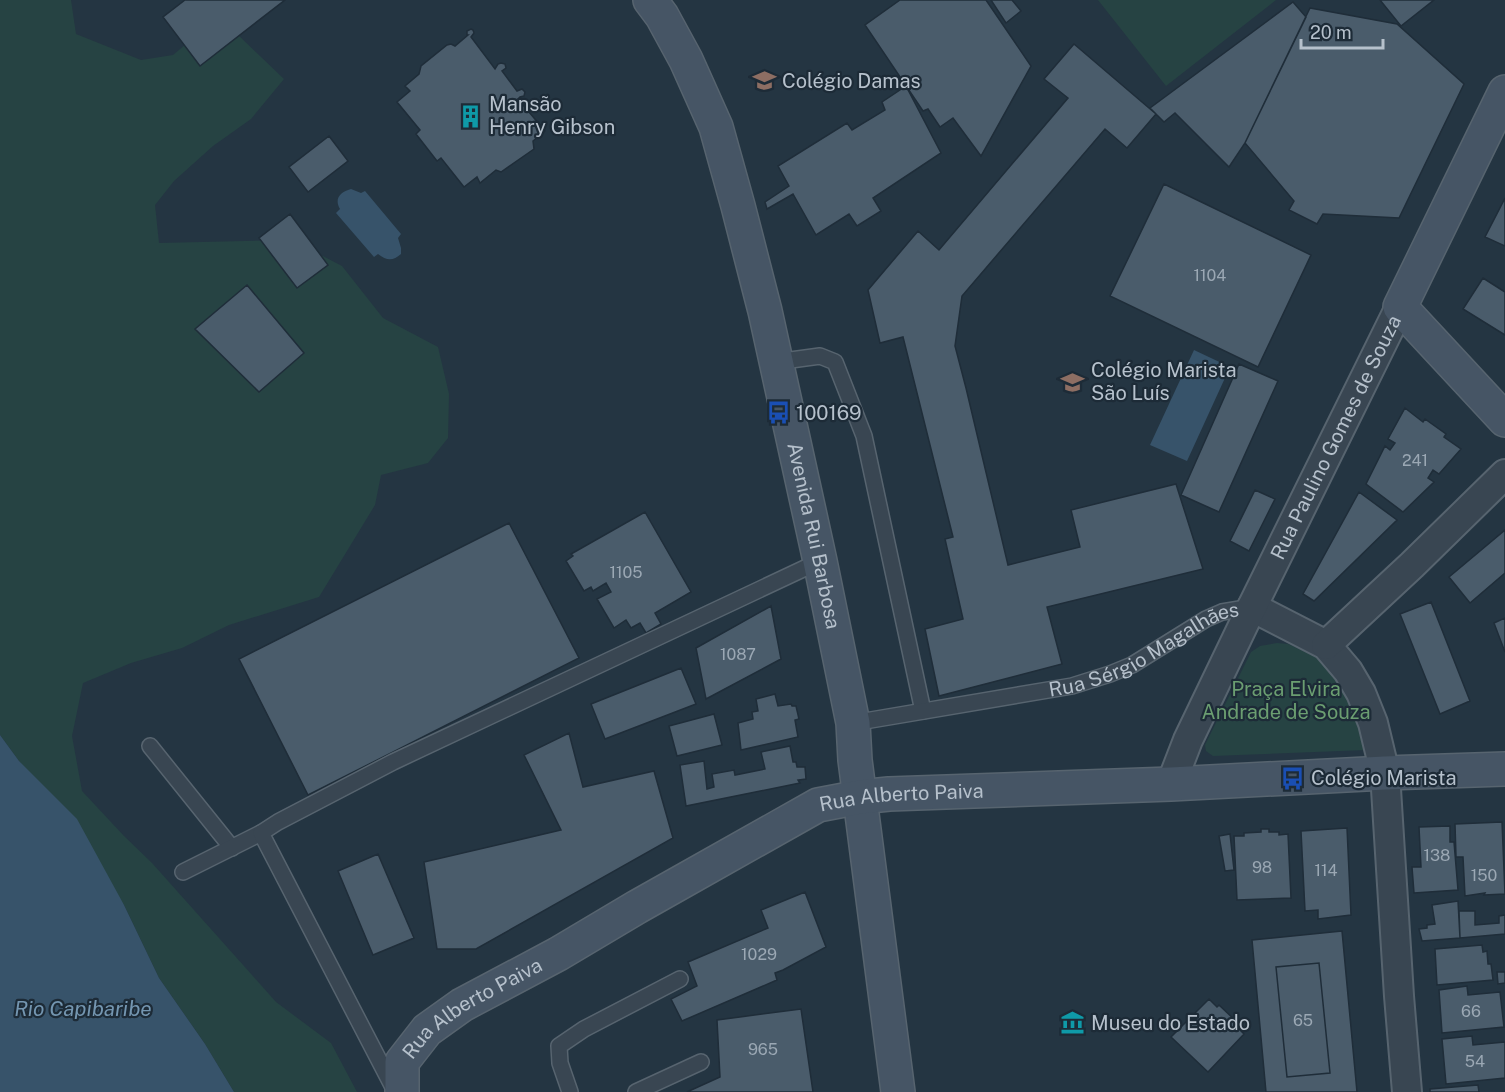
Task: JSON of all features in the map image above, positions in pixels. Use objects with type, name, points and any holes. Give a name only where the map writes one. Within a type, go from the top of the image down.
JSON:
[{"type":"main road","name":"Avenida Rui Barbosa","points":[[650,0],[662,16],[686,60],[716,127],[765,310],[853,723],[855,760],[898,1092]]},
{"type":"main road","name":"Rua Paulino Gomes de Souza","points":[[1400,307],[1505,92]]},
{"type":"main road","points":[[1400,307],[1505,420]]},
{"type":"main road","name":"Rua Alberto Paiva","points":[[402,1092],[402,1062],[426,1030],[462,1005],[558,954],[818,805],[889,794],[1505,769]]},
{"type":"street","name":"Rua Paulino Gomes de Souza","points":[[1171,784],[1188,740],[1400,307]]},
{"type":"street","points":[[1326,645],[1505,474]]},
{"type":"street","name":"Rua Sérgio Magalhães","points":[[1252,607],[1326,645],[1348,671],[1361,693],[1373,723],[1385,773],[1407,1092]]},
{"type":"lane","points":[[776,362],[820,356],[835,362],[864,436],[923,711]]},
{"type":"lane","points":[[183,872],[393,762],[820,561]]},
{"type":"lane","name":"Rua Sérgio Magalhães","points":[[853,723],[1071,686],[1132,665],[1206,619],[1222,612],[1252,607]]},
{"type":"lane","points":[[150,746],[232,848]]},
{"type":"lane","points":[[261,833],[395,1092]]},
{"type":"lane","points":[[570,1092],[560,1063],[559,1047],[584,1029],[680,979]]},
{"type":"lane","points":[[636,1092],[701,1062]]},
{"type":"green space","points":[[0,0],[71,0],[76,34],[141,60],[173,55],[205,28],[235,32],[284,79],[251,119],[213,146],[174,181],[155,205],[159,243],[292,240],[342,266],[383,318],[438,347],[449,394],[448,438],[428,463],[381,475],[375,505],[319,597],[229,625],[182,648],[131,663],[83,683],[72,736],[82,791],[152,863],[276,1002],[331,1043],[357,1092],[234,1092],[205,1044],[159,978],[124,905],[0,735]]},
{"type":"green space","points":[[1098,0],[1276,0],[1166,86]]},
{"type":"green space","name":"Praça Elvira Andrade de Souza","points":[[1288,644],[1330,663],[1369,737],[1366,750],[1213,756],[1206,751],[1205,745],[1251,652],[1260,646]]},
{"type":"water","points":[[351,189],[361,193],[365,191],[401,234],[398,238],[401,254],[393,259],[384,258],[378,254],[374,257],[336,213],[340,209],[339,196]]},
{"type":"water","points":[[1194,350],[1230,367],[1187,461],[1150,445]]},
{"type":"water","name":"Rio Capibaribe","points":[[0,735],[19,761],[77,819],[124,905],[159,978],[205,1044],[234,1092],[0,1092]]},
{"type":"building","points":[[185,0],[285,0],[200,66],[163,17]]},
{"type":"building","points":[[900,0],[986,0],[1031,66],[981,156],[953,118],[940,127],[928,109],[923,111],[865,25]]},
{"type":"building","points":[[991,0],[1012,0],[1021,11],[1006,23]]},
{"type":"building","points":[[1380,0],[1434,0],[1401,26]]},
{"type":"building","points":[[1293,2],[1306,17],[1245,143],[1229,167],[1175,113],[1164,122],[1150,108]]},
{"type":"building","points":[[1310,8],[1397,24],[1464,84],[1399,218],[1323,214],[1317,224],[1289,210],[1294,201],[1245,143]]},
{"type":"building","name":"Mansão Henry Gibson","points":[[471,29],[474,33],[471,37],[495,69],[498,64],[505,64],[506,68],[502,71],[517,91],[522,89],[525,92],[524,96],[518,99],[545,131],[533,141],[534,149],[501,172],[496,170],[480,183],[477,177],[464,187],[441,158],[437,161],[416,134],[420,130],[397,102],[410,91],[405,86],[419,74],[421,66],[447,45],[455,46],[468,35],[467,31]]},
{"type":"building","points":[[1074,44],[1156,114],[1127,148],[1105,129],[962,296],[955,346],[1008,565],[1080,547],[1071,510],[1176,484],[1203,569],[1047,607],[1062,664],[939,696],[925,629],[963,619],[945,539],[953,537],[903,337],[880,343],[868,290],[918,231],[939,250],[1068,98],[1044,79]]},
{"type":"building","points":[[906,86],[941,153],[873,198],[881,211],[857,226],[849,214],[816,235],[793,194],[767,209],[765,202],[789,186],[778,166],[847,123],[852,130],[885,110],[882,102]]},
{"type":"building","points":[[329,136],[348,161],[308,192],[289,167]]},
{"type":"building","points":[[1164,184],[1311,255],[1258,367],[1110,296]]},
{"type":"building","points":[[1505,198],[1505,246],[1485,237]]},
{"type":"building","points":[[290,214],[328,265],[297,288],[259,238]]},
{"type":"building","points":[[1483,278],[1505,292],[1505,335],[1463,309]]},
{"type":"building","points":[[247,285],[304,353],[259,392],[195,329]]},
{"type":"building","points":[[1239,364],[1278,381],[1219,512],[1181,495]]},
{"type":"building","points":[[1405,408],[1423,422],[1425,419],[1446,434],[1444,437],[1461,449],[1439,474],[1433,470],[1428,478],[1434,482],[1403,512],[1366,484],[1385,446],[1390,450],[1395,443],[1388,439]]},
{"type":"building","points":[[1255,490],[1275,499],[1249,551],[1230,541]]},
{"type":"building","points":[[1359,492],[1397,520],[1314,601],[1303,594]]},
{"type":"building","points":[[645,512],[691,592],[655,613],[661,624],[646,633],[640,623],[631,628],[626,620],[614,628],[597,599],[611,592],[606,583],[593,591],[591,587],[584,591],[566,561],[573,556],[571,554]]},
{"type":"building","points":[[509,523],[579,658],[308,795],[239,659]]},
{"type":"building","points":[[1505,530],[1505,573],[1470,603],[1449,577]]},
{"type":"building","points":[[1431,602],[1470,701],[1440,714],[1400,614]]},
{"type":"building","points":[[771,606],[781,659],[706,699],[696,648]]},
{"type":"building","points":[[1505,618],[1505,652],[1494,623]]},
{"type":"building","points":[[681,668],[696,704],[605,739],[591,704]]},
{"type":"building","points":[[775,694],[778,706],[791,704],[796,706],[799,719],[795,720],[798,737],[741,750],[738,723],[753,719],[752,712],[758,711],[756,699]]},
{"type":"building","points":[[714,714],[722,745],[677,756],[669,726]]},
{"type":"building","points":[[569,733],[583,787],[654,771],[673,838],[476,949],[437,949],[424,862],[561,830],[524,755]]},
{"type":"building","points":[[790,746],[793,762],[796,762],[797,767],[805,767],[806,779],[798,780],[800,783],[686,806],[680,765],[704,761],[707,789],[714,787],[712,774],[734,770],[735,775],[765,769],[761,752]]},
{"type":"building","points":[[1502,822],[1505,894],[1484,895],[1485,893],[1465,896],[1463,857],[1456,857],[1455,824]]},
{"type":"building","points":[[1450,826],[1450,842],[1454,842],[1458,890],[1414,893],[1412,867],[1421,867],[1419,827]]},
{"type":"building","points":[[1347,828],[1351,915],[1318,919],[1318,910],[1305,911],[1301,831]]},
{"type":"building","points":[[1261,829],[1279,832],[1279,835],[1288,834],[1291,898],[1237,900],[1234,836],[1261,832]]},
{"type":"building","points":[[1230,834],[1234,870],[1225,871],[1219,836]]},
{"type":"building","points":[[378,854],[414,938],[373,955],[338,871]]},
{"type":"building","points":[[805,892],[826,947],[775,973],[777,980],[682,1021],[671,999],[697,986],[688,962],[768,928],[761,910]]},
{"type":"building","points":[[1458,901],[1460,938],[1422,941],[1419,929],[1435,924],[1432,905]]},
{"type":"building","points":[[1459,911],[1475,911],[1475,925],[1499,923],[1499,916],[1505,915],[1505,934],[1460,938]]},
{"type":"building","points":[[1342,931],[1357,1092],[1266,1092],[1252,940]]},
{"type":"building","points":[[1482,945],[1483,952],[1487,951],[1493,980],[1437,985],[1435,949]]},
{"type":"building","points":[[1319,963],[1330,1073],[1287,1077],[1276,967]]},
{"type":"building","points":[[1497,972],[1505,972],[1505,983],[1498,984]]},
{"type":"building","points":[[1467,986],[1468,995],[1500,992],[1504,1027],[1442,1033],[1439,990]]},
{"type":"building","points":[[1209,999],[1238,1023],[1236,1026],[1244,1034],[1208,1072],[1171,1037]]},
{"type":"building","points":[[801,1009],[813,1092],[687,1092],[720,1077],[717,1020]]},
{"type":"building","points":[[1472,1036],[1473,1045],[1505,1042],[1505,1078],[1446,1084],[1442,1039]]},
{"type":"building","points":[[1478,1085],[1479,1092],[1430,1092],[1430,1089]]},
{"type":"place","name":"Colégio Damas","points":[[764,81]]},
{"type":"place","name":"Mansão Henry Gibson","points":[[471,116]]},
{"type":"place","name":"Colégio Marista São Luís","points":[[1073,382]]},
{"type":"place","name":"100169","points":[[778,413]]},
{"type":"place","name":"Colégio Marista","points":[[1293,778]]},
{"type":"place","name":"Museu do Estado","points":[[1073,1023]]}]
